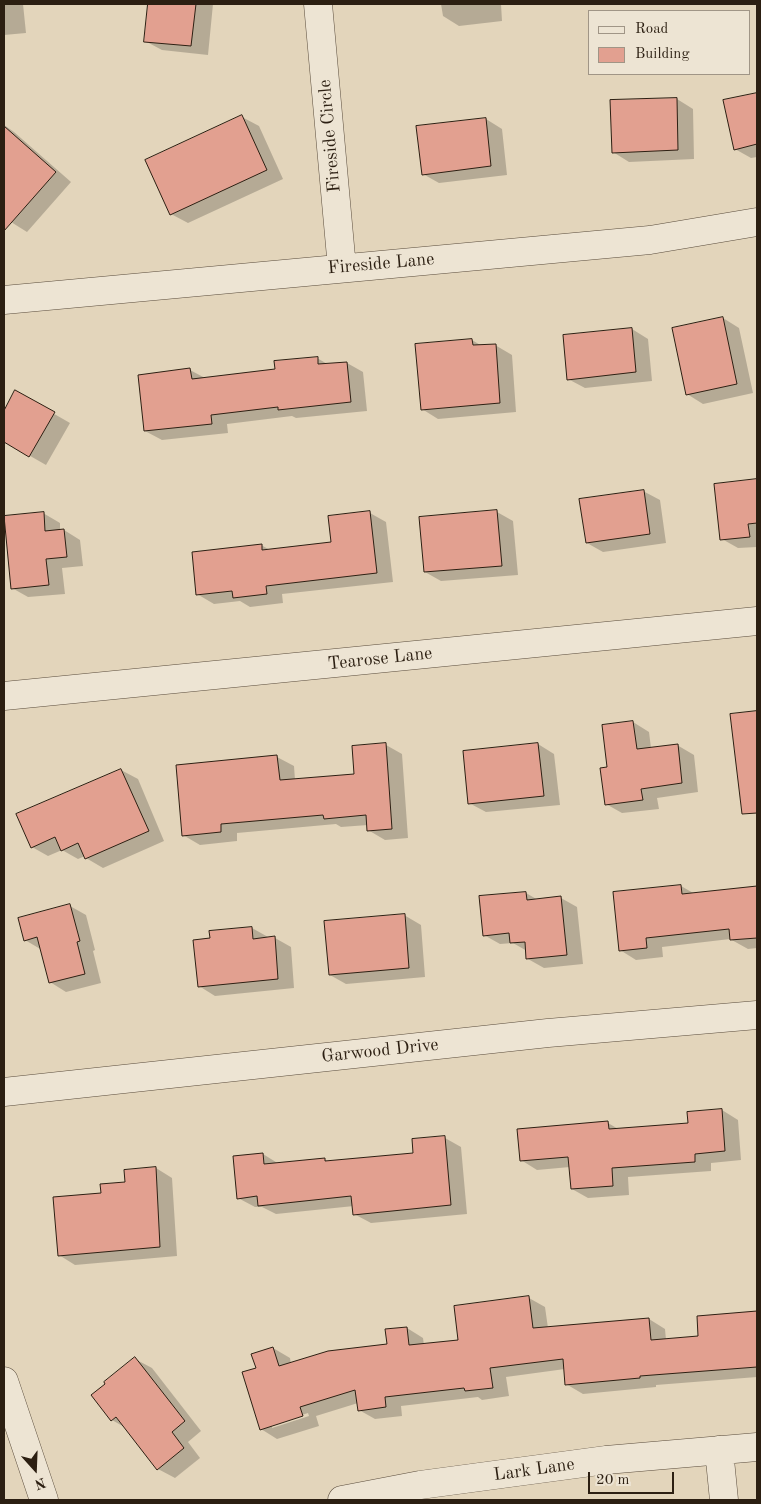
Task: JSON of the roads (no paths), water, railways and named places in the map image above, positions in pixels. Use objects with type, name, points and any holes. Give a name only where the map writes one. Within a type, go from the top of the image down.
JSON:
[{"type":"street","name":"Fireside Circle","points":[[318,4],[342,268]]},
{"type":"street","name":"Fireside Lane","points":[[4,300],[650,240],[757,222]]},
{"type":"street","name":"Tearose Lane","points":[[4,696],[757,622]]},
{"type":"street","name":"Garwood Drive","points":[[4,1092],[548,1033],[757,1015]]},
{"type":"street","points":[[4,1381],[44,1500]]},
{"type":"street","name":"Lark Lane","points":[[342,1500],[420,1485],[597,1461],[757,1447]]},
{"type":"street","points":[[719,1450],[724,1500]]}]
